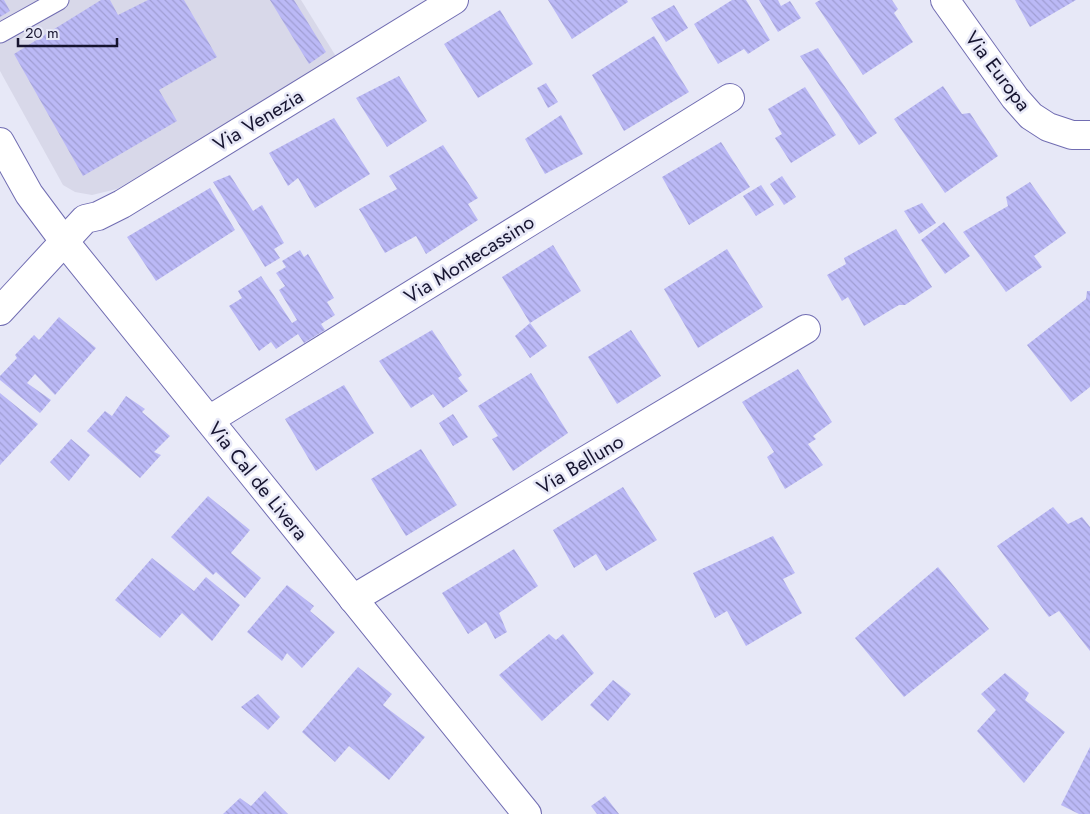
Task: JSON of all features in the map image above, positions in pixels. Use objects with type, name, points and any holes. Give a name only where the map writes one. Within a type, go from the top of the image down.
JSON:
[{"type":"street","name":"Via Venezia","points":[[0,311],[85,219],[98,216],[122,204],[454,0]]},
{"type":"street","name":"Via Europa","points":[[945,0],[1015,98],[1031,116],[1048,127],[1072,135],[1090,135]]},
{"type":"street","name":"Via Montecassino","points":[[209,420],[730,98]]},
{"type":"street","name":"Via Cal de Livera","points":[[0,142],[29,194],[64,241],[527,814]]},
{"type":"street","name":"Via Belluno","points":[[354,599],[806,329]]},
{"type":"lane","points":[[0,33],[59,0]]},
{"type":"shaded area","points":[[0,0],[301,0],[337,58],[117,189],[92,195],[75,192],[63,185],[0,71]]},
{"type":"building","points":[[0,0],[4,0],[10,11],[0,17]]},
{"type":"building","points":[[101,0],[110,0],[118,15],[148,0],[184,0],[217,57],[159,90],[177,121],[83,176],[14,54]]},
{"type":"building","points":[[270,0],[294,0],[326,52],[309,64]]},
{"type":"building","points":[[548,0],[627,0],[628,2],[572,39]]},
{"type":"building","points":[[732,0],[746,0],[770,40],[748,54],[744,49],[718,64],[694,24]]},
{"type":"building","points":[[759,0],[778,0],[781,6],[790,1],[801,18],[778,32]]},
{"type":"building","points":[[820,0],[892,0],[898,9],[894,13],[913,42],[863,75],[815,3]]},
{"type":"building","points":[[1015,0],[1076,0],[1030,27]]},
{"type":"building","points":[[674,5],[688,28],[666,42],[651,18]]},
{"type":"building","points":[[500,10],[533,64],[478,98],[444,44]]},
{"type":"building","points":[[654,36],[689,92],[624,131],[592,75]]},
{"type":"building","points":[[818,48],[877,133],[859,145],[800,56]]},
{"type":"building","points":[[399,76],[427,121],[387,147],[356,98]]},
{"type":"building","points":[[546,83],[558,102],[548,108],[537,88]]},
{"type":"building","points":[[943,86],[962,114],[970,113],[998,156],[945,193],[894,119]]},
{"type":"building","points":[[805,87],[836,135],[791,163],[775,138],[782,134],[768,109]]},
{"type":"building","points":[[561,115],[583,154],[545,174],[525,139]]},
{"type":"building","points":[[334,118],[370,174],[315,208],[298,178],[288,186],[269,153]]},
{"type":"building","points":[[721,142],[750,187],[689,225],[662,177]]},
{"type":"building","points":[[443,145],[478,198],[468,204],[478,220],[426,254],[416,236],[385,253],[359,209],[397,189],[389,176]]},
{"type":"building","points":[[230,175],[253,211],[262,205],[284,243],[274,249],[280,258],[265,267],[213,182]]},
{"type":"building","points":[[782,176],[796,197],[784,205],[770,184]]},
{"type":"building","points":[[1030,182],[1066,233],[1034,256],[1042,267],[1006,292],[963,232],[1008,206],[1006,197]]},
{"type":"building","points":[[761,185],[774,205],[756,216],[743,196]]},
{"type":"building","points":[[210,188],[235,230],[156,281],[127,237]]},
{"type":"building","points":[[922,203],[936,223],[919,234],[904,211]]},
{"type":"building","points":[[944,222],[970,256],[945,274],[921,240]]},
{"type":"building","points":[[896,229],[932,287],[905,305],[899,305],[864,326],[848,297],[842,301],[827,275],[846,264],[844,258]]},
{"type":"building","points":[[553,245],[581,291],[530,323],[502,277]]},
{"type":"building","points":[[727,249],[763,307],[698,348],[664,289]]},
{"type":"building","points":[[300,250],[304,257],[308,254],[334,298],[327,302],[335,315],[321,324],[325,330],[304,343],[298,334],[276,349],[271,342],[259,351],[229,306],[242,298],[238,291],[261,276],[292,323],[297,320],[279,290],[285,286],[276,273],[286,267],[282,261]]},
{"type":"building","points":[[1087,291],[1090,291],[1090,387],[1071,402],[1027,345],[1086,299]]},
{"type":"building","points":[[59,317],[96,348],[55,395],[35,374],[27,383],[51,400],[40,413],[0,380],[0,376],[17,358],[15,355],[34,335],[39,340]]},
{"type":"building","points":[[530,323],[547,346],[530,358],[515,336]]},
{"type":"building","points":[[432,330],[462,375],[458,378],[468,391],[443,408],[433,394],[411,408],[379,361]]},
{"type":"building","points":[[631,330],[661,376],[617,404],[588,357]]},
{"type":"building","points":[[798,369],[832,422],[813,436],[816,439],[808,444],[823,465],[785,489],[767,457],[774,452],[742,402]]},
{"type":"building","points":[[531,373],[568,433],[513,471],[492,439],[498,436],[478,406]]},
{"type":"building","points":[[344,385],[374,433],[316,471],[285,419]]},
{"type":"building","points":[[0,393],[38,424],[0,465]]},
{"type":"building","points":[[126,396],[145,409],[142,412],[170,436],[154,452],[161,455],[140,478],[87,431],[105,411],[112,416]]},
{"type":"building","points":[[453,414],[468,437],[453,446],[439,423]]},
{"type":"building","points":[[71,439],[90,455],[69,481],[50,462]]},
{"type":"building","points":[[421,449],[457,505],[406,536],[371,479]]},
{"type":"building","points":[[623,487],[657,540],[606,571],[596,554],[574,568],[553,530]]},
{"type":"building","points":[[208,496],[250,530],[231,553],[261,578],[245,598],[216,572],[213,575],[171,537]]},
{"type":"building","points":[[1053,507],[1068,524],[1082,517],[1090,527],[1090,651],[1059,611],[1049,617],[997,546]]},
{"type":"building","points":[[773,536],[795,573],[783,579],[802,613],[746,646],[727,611],[715,618],[693,573]]},
{"type":"building","points":[[514,549],[538,586],[499,613],[507,632],[495,639],[486,622],[468,634],[442,593]]},
{"type":"building","points":[[152,558],[194,591],[206,577],[240,605],[212,641],[182,613],[160,638],[115,600]]},
{"type":"building","points":[[938,567],[989,629],[904,697],[855,638]]},
{"type":"building","points":[[287,585],[314,606],[310,611],[335,632],[302,668],[287,653],[282,661],[247,632]]},
{"type":"building","points":[[549,634],[556,640],[563,634],[594,673],[542,721],[499,675]]},
{"type":"building","points":[[358,667],[392,694],[383,705],[425,737],[389,780],[349,746],[335,762],[302,732]]},
{"type":"building","points":[[1005,673],[1029,693],[1025,700],[1065,732],[1024,783],[977,731],[996,710],[981,694]]},
{"type":"building","points":[[613,680],[631,694],[608,721],[590,705]]},
{"type":"building","points":[[258,694],[280,717],[268,730],[241,707]]},
{"type":"building","points":[[1090,747],[1090,814],[1079,814],[1061,805]]},
{"type":"building","points":[[265,791],[288,814],[223,814],[240,798],[251,806]]},
{"type":"building","points":[[605,796],[619,814],[597,814],[591,806]]}]
